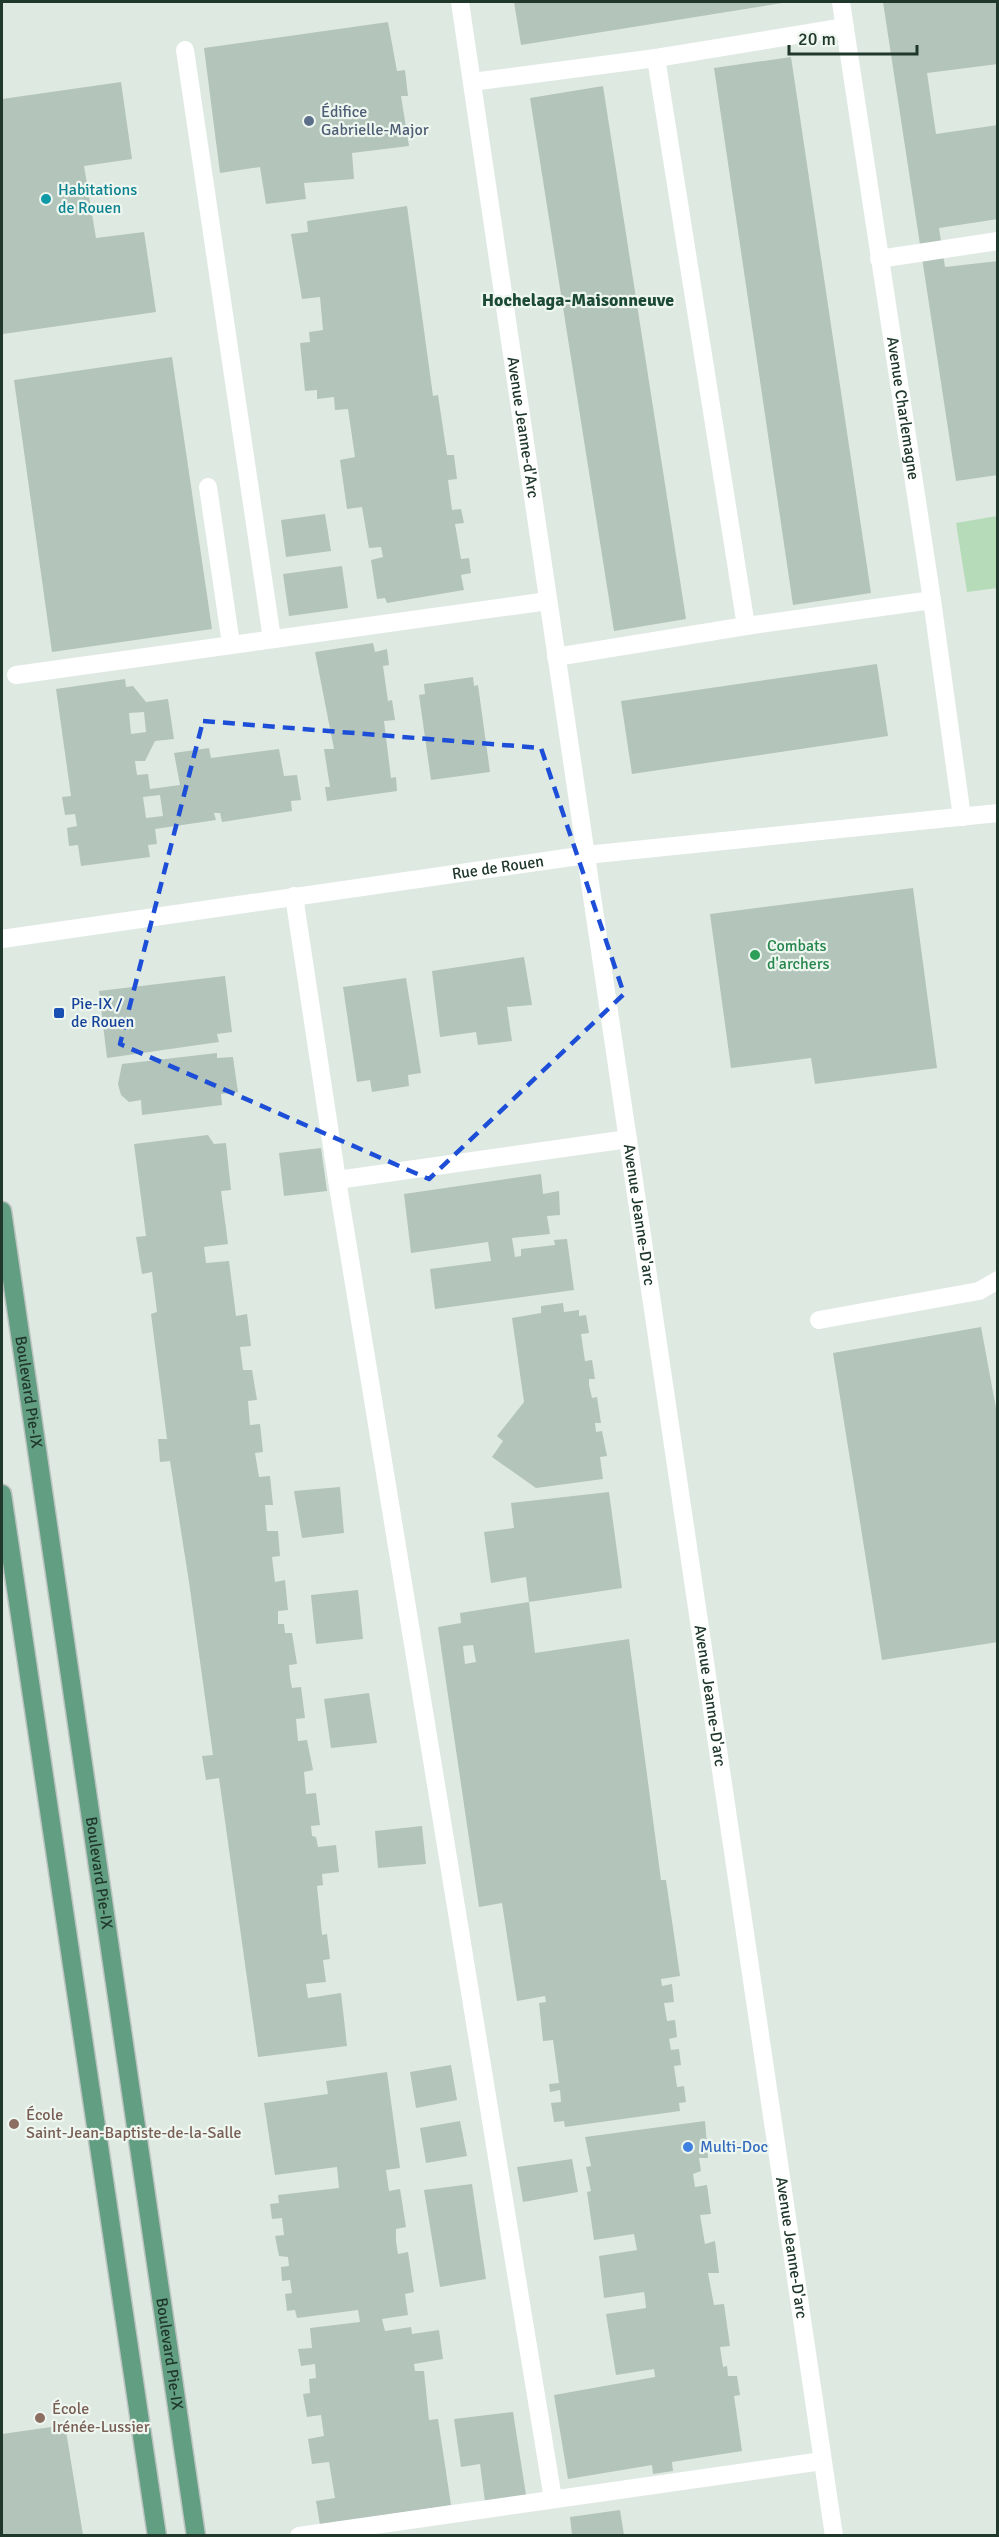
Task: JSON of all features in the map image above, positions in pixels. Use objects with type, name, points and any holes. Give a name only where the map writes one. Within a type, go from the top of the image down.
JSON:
[{"type":"main road","name":"Boulevard Pie-IX","points":[[2,1211],[196,2535]]},
{"type":"main road","points":[[2,1494],[6,1552],[157,2535]]},
{"type":"street","name":"Avenue Jeanne-d'Arc","points":[[460,2],[586,855]]},
{"type":"street","name":"Avenue Charlemagne","points":[[841,2],[932,600],[962,817]]},
{"type":"street","points":[[472,82],[656,58],[845,27]]},
{"type":"street","points":[[185,50],[272,639]]},
{"type":"street","points":[[656,58],[746,626]]},
{"type":"street","points":[[879,259],[998,242]]},
{"type":"street","points":[[208,487],[231,644]]},
{"type":"street","points":[[556,657],[746,626],[932,600]]},
{"type":"street","points":[[16,675],[548,601]]},
{"type":"street","name":"Rue de Rouen","points":[[2,939],[586,855],[998,813]]},
{"type":"street","name":"Avenue Jeanne-D'arc","points":[[586,855],[834,2535]]},
{"type":"street","points":[[294,896],[337,1180],[553,2499]]},
{"type":"street","points":[[337,1180],[628,1139]]},
{"type":"street","points":[[819,1320],[979,1291],[998,1280]]},
{"type":"street","points":[[299,2535],[822,2461]]},
{"type":"highlighted area","points":[[203,721],[541,748],[624,994],[429,1179],[120,1044]]},
{"type":"green space","points":[[997,516],[997,588],[967,592],[956,523]]},
{"type":"building","points":[[514,2],[782,2],[782,3],[521,45]]},
{"type":"building","points":[[883,2],[998,2],[998,64],[927,73],[936,134],[998,125],[998,219],[939,228],[945,267],[998,261],[998,475],[956,481]]},
{"type":"building","name":"Édifice Gabrielle-Major","points":[[388,22],[397,71],[405,70],[408,96],[401,96],[409,146],[352,153],[354,179],[304,183],[306,199],[266,204],[260,167],[220,173],[204,48]]},
{"type":"building","points":[[791,57],[871,593],[793,605],[714,68]]},
{"type":"building","name":"Habitations de Rouen","points":[[121,82],[132,159],[84,166],[96,238],[144,232],[156,312],[3,334],[2,99]]},
{"type":"building","points":[[603,86],[686,619],[614,631],[530,98]]},
{"type":"building","points":[[407,206],[433,396],[438,395],[447,455],[454,455],[457,479],[448,480],[452,510],[461,509],[464,523],[455,524],[461,559],[469,558],[471,573],[461,575],[464,590],[387,603],[385,598],[377,599],[371,560],[383,557],[381,547],[369,548],[362,507],[347,509],[340,460],[355,457],[348,409],[335,410],[334,397],[317,399],[317,390],[305,391],[300,343],[310,342],[309,332],[323,330],[320,297],[302,299],[291,234],[308,232],[307,221]]},
{"type":"building","points":[[172,357],[212,629],[52,652],[14,380]]},
{"type":"building","points":[[325,514],[331,551],[286,557],[281,520]]},
{"type":"building","points":[[342,566],[348,608],[289,616],[283,574]]},
{"type":"building","points":[[373,643],[375,652],[387,649],[389,665],[383,666],[388,701],[392,700],[395,720],[384,721],[391,778],[396,777],[397,791],[327,801],[325,787],[330,787],[324,749],[334,749],[315,652]]},
{"type":"building","points":[[877,664],[888,736],[632,774],[621,701]]},
{"type":"building","points":[[473,677],[474,686],[478,685],[490,772],[431,780],[419,695],[425,694],[424,684]]},
{"type":"building","points":[[125,679],[126,687],[133,686],[146,702],[168,699],[174,739],[155,741],[145,761],[135,761],[137,775],[148,774],[150,789],[180,785],[174,753],[209,748],[211,758],[279,749],[284,776],[297,775],[301,800],[291,801],[292,811],[222,822],[220,813],[214,813],[216,820],[155,829],[157,844],[148,845],[150,857],[81,866],[78,845],[69,846],[67,828],[77,826],[75,814],[65,815],[62,797],[71,796],[56,689]],"holes":[[[144,712],[146,732],[131,734],[129,713]],[[160,795],[163,816],[146,818],[143,797]]]},
{"type":"building","points":[[913,888],[937,1068],[815,1084],[811,1058],[731,1068],[710,914]]},
{"type":"building","points":[[524,957],[532,1005],[507,1007],[512,1041],[478,1045],[476,1032],[440,1037],[432,971]]},
{"type":"building","points":[[225,976],[232,1032],[217,1034],[219,1042],[107,1058],[99,991]]},
{"type":"building","points":[[406,978],[421,1073],[408,1075],[409,1086],[372,1092],[370,1080],[357,1082],[343,987]]},
{"type":"building","points":[[217,1053],[217,1058],[233,1057],[238,1092],[221,1094],[222,1105],[142,1115],[141,1100],[129,1102],[121,1095],[118,1084],[122,1064]]},
{"type":"building","points":[[208,1135],[214,1144],[226,1143],[231,1190],[221,1191],[228,1244],[204,1247],[206,1263],[229,1261],[236,1316],[247,1314],[251,1346],[240,1347],[243,1370],[252,1370],[257,1400],[248,1401],[250,1425],[260,1424],[263,1452],[255,1453],[259,1477],[270,1476],[273,1505],[265,1505],[267,1531],[278,1531],[280,1556],[272,1557],[275,1582],[285,1580],[288,1610],[278,1611],[278,1624],[284,1624],[285,1633],[292,1633],[297,1664],[289,1665],[290,1678],[292,1688],[301,1687],[305,1718],[296,1719],[298,1741],[307,1740],[313,1770],[304,1772],[306,1794],[316,1793],[320,1825],[311,1826],[312,1836],[316,1837],[318,1847],[336,1845],[339,1872],[322,1874],[323,1885],[317,1886],[322,1935],[327,1934],[330,1959],[323,1960],[326,1982],[306,1984],[308,1998],[341,1993],[347,2046],[258,2057],[219,1778],[206,1780],[202,1756],[213,1755],[189,1582],[170,1461],[160,1462],[158,1439],[167,1439],[151,1314],[157,1312],[152,1272],[142,1274],[136,1237],[146,1236],[134,1144]]},
{"type":"building","points":[[321,1148],[327,1191],[284,1196],[279,1153]]},
{"type":"building","points":[[541,1174],[543,1194],[559,1191],[560,1215],[547,1216],[550,1234],[512,1238],[515,1257],[521,1256],[521,1249],[555,1245],[554,1240],[567,1239],[574,1290],[435,1309],[430,1269],[491,1261],[488,1242],[411,1253],[404,1194]]},
{"type":"building","points":[[563,1303],[564,1312],[579,1310],[579,1316],[586,1315],[589,1333],[581,1334],[585,1361],[592,1360],[595,1379],[589,1379],[589,1385],[592,1398],[597,1397],[601,1423],[595,1423],[596,1432],[602,1431],[607,1456],[600,1457],[603,1479],[536,1488],[492,1457],[503,1441],[497,1436],[524,1402],[512,1318],[541,1313],[541,1306]]},
{"type":"building","points":[[981,1327],[998,1419],[998,1642],[882,1660],[833,1353]]},
{"type":"building","points":[[340,1487],[344,1533],[302,1538],[294,1491]]},
{"type":"building","points":[[609,1492],[622,1588],[529,1602],[526,1577],[491,1583],[484,1532],[514,1528],[511,1503]]},
{"type":"building","points":[[358,1590],[363,1639],[316,1644],[311,1595]]},
{"type":"building","points":[[529,1602],[535,1653],[629,1639],[661,1880],[666,1880],[680,1976],[661,1979],[662,1986],[672,1984],[674,2002],[664,2003],[667,2021],[675,2020],[677,2037],[669,2039],[671,2050],[679,2049],[681,2065],[674,2066],[677,2087],[684,2086],[686,2102],[679,2103],[680,2111],[565,2127],[564,2121],[554,2122],[551,2103],[561,2102],[560,2090],[550,2092],[549,2084],[559,2083],[553,2040],[543,2041],[539,2003],[546,2002],[545,1996],[517,2001],[502,1903],[479,1907],[438,1627],[461,1623],[460,1613]],"holes":[[[473,1645],[476,1662],[465,1664],[463,1646]]]},
{"type":"building","points":[[369,1693],[377,1743],[331,1748],[324,1699]]},
{"type":"building","points":[[422,1826],[426,1864],[378,1868],[375,1831]]},
{"type":"building","points":[[451,2065],[457,2100],[416,2108],[410,2072]]},
{"type":"building","points":[[387,2072],[400,2168],[386,2170],[389,2191],[400,2189],[406,2227],[396,2229],[396,2241],[398,2254],[408,2252],[414,2292],[405,2294],[408,2315],[382,2319],[385,2331],[411,2327],[412,2334],[439,2330],[443,2359],[414,2364],[415,2371],[424,2371],[429,2420],[438,2419],[451,2505],[320,2525],[316,2501],[335,2498],[329,2462],[312,2464],[308,2439],[324,2436],[321,2415],[307,2417],[303,2394],[310,2393],[309,2379],[316,2378],[315,2364],[301,2366],[298,2349],[312,2348],[310,2328],[360,2322],[358,2310],[297,2318],[295,2310],[287,2311],[285,2294],[292,2293],[290,2280],[282,2281],[281,2267],[289,2266],[288,2257],[279,2256],[275,2236],[284,2235],[282,2218],[272,2219],[270,2204],[279,2203],[278,2195],[339,2188],[337,2167],[275,2175],[264,2103],[328,2094],[326,2081]]},
{"type":"building","points":[[460,2121],[467,2156],[426,2163],[420,2128]]},
{"type":"building","points":[[705,2121],[708,2158],[699,2158],[701,2171],[693,2174],[695,2187],[707,2185],[711,2214],[700,2215],[705,2244],[715,2241],[719,2273],[708,2273],[714,2305],[724,2304],[730,2346],[720,2347],[723,2367],[727,2366],[728,2376],[737,2376],[740,2395],[734,2396],[742,2451],[672,2462],[673,2471],[653,2474],[652,2465],[568,2479],[554,2395],[655,2377],[654,2369],[616,2375],[606,2314],[646,2308],[645,2298],[644,2292],[604,2298],[599,2256],[637,2250],[634,2234],[594,2240],[587,2192],[591,2191],[586,2167],[591,2166],[585,2137]]},
{"type":"building","points":[[572,2159],[578,2192],[523,2202],[517,2167]]},
{"type":"building","points":[[472,2184],[486,2279],[440,2287],[424,2190]]},
{"type":"building","points":[[513,2412],[526,2495],[485,2502],[480,2464],[461,2467],[454,2419]]},
{"type":"building","points":[[65,2425],[83,2535],[2,2535],[2,2434]]},
{"type":"building","points":[[620,2510],[624,2535],[572,2535],[570,2517]]},
{"type":"place","name":"Édifice Gabrielle-Major","points":[[309,121]]},
{"type":"place","name":"Habitations de Rouen","points":[[46,199]]},
{"type":"place","name":"Combats d'archers","points":[[755,955]]},
{"type":"place","name":"Pie-IX / de Rouen","points":[[59,1013]]},
{"type":"place","name":"École Saint-Jean-Baptiste-de-la-Salle","points":[[14,2124]]},
{"type":"place","name":"Multi-Doc","points":[[688,2147]]},
{"type":"place","name":"École Irénée-Lussier","points":[[40,2418]]},
{"type":"district","name":"Hochelaga-Maisonneuve","points":[[578,300]]}]
